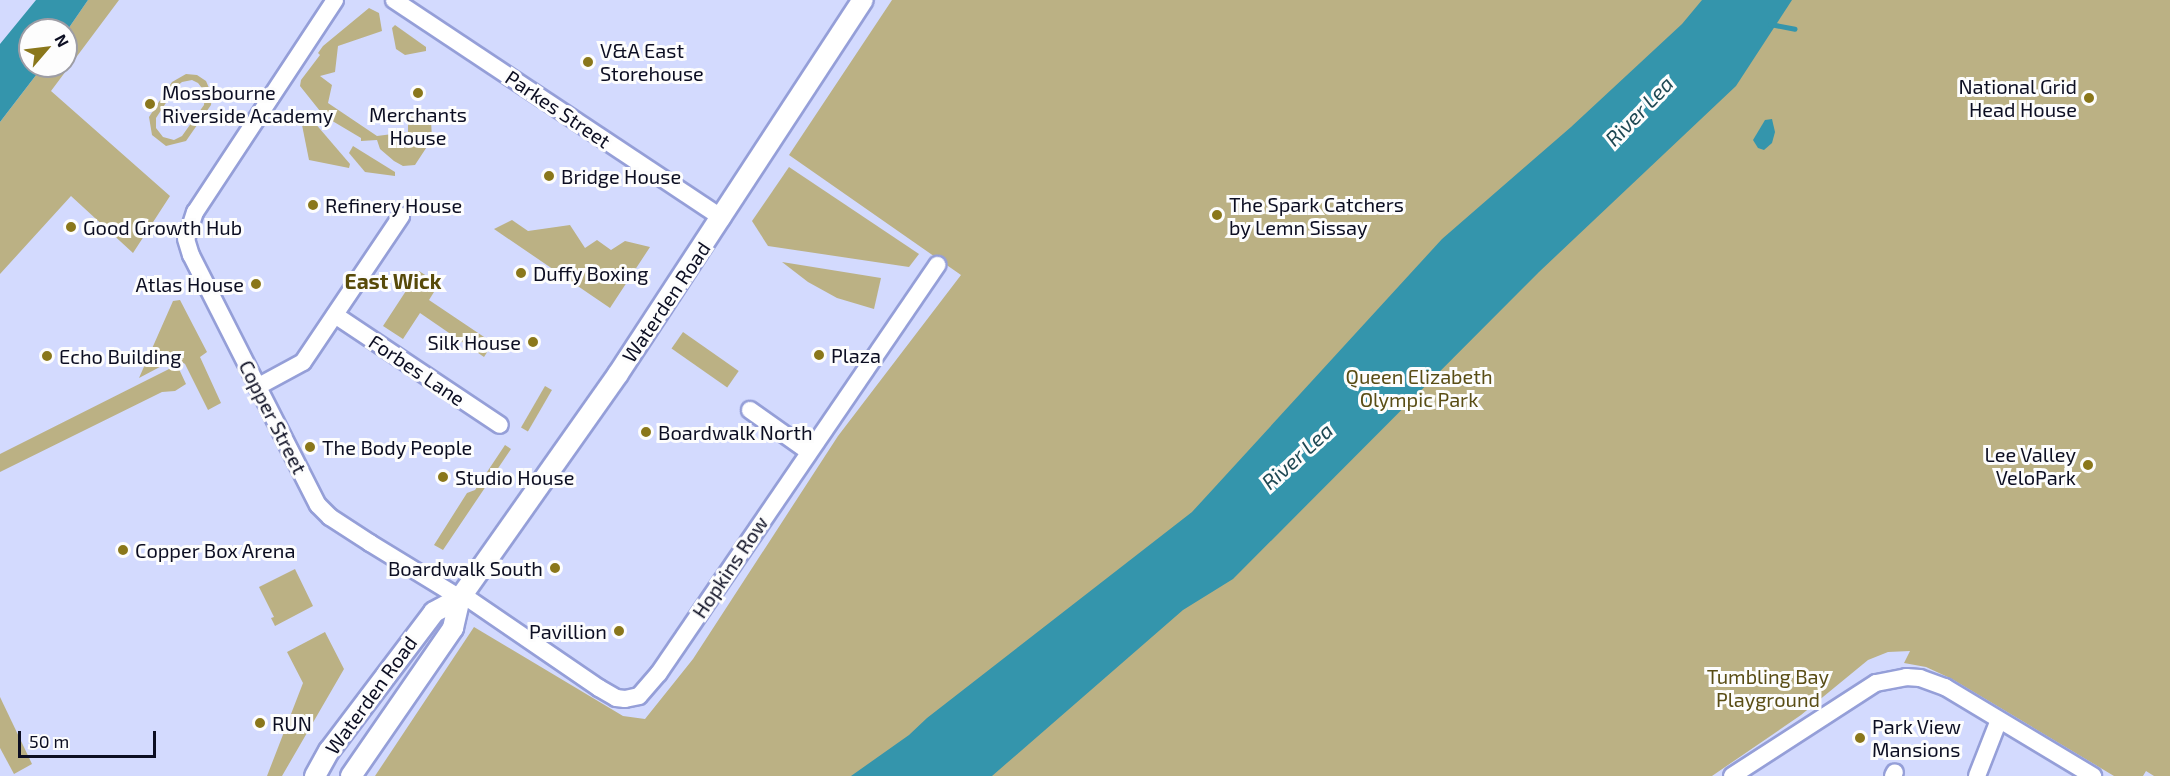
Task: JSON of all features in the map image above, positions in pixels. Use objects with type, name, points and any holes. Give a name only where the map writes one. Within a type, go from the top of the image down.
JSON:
[{"type":"street","name":"Copper Street","points":[[335,0],[195,212],[187,230],[186,239],[191,255],[318,505],[330,517],[370,543],[461,596]]},
{"type":"street","name":"Parkes Street","points":[[394,0],[722,218]]},
{"type":"street","name":"Waterden Road","points":[[351,776],[453,628],[461,596],[618,374],[863,0]]},
{"type":"street","points":[[257,387],[300,364],[401,216]]},
{"type":"street","name":"Hopkins Row","points":[[461,596],[616,698],[639,696],[659,673],[808,451],[937,265]]},
{"type":"street","name":"Forbes Lane","points":[[335,315],[500,425]]},
{"type":"street","points":[[750,410],[808,451]]},
{"type":"street","name":"Waterden Road","points":[[315,776],[334,743],[434,612],[461,596]]},
{"type":"street","points":[[1732,776],[1876,683],[1898,677],[1920,678],[1945,687],[2093,776]]},
{"type":"street","points":[[1977,776],[1999,720]]},
{"type":"green space","points":[[88,0],[119,0],[78,55],[78,18],[76,18]]},
{"type":"green space","name":"Queen Elizabeth Olympic Park","points":[[892,0],[2170,0],[2170,776],[2154,776],[2146,771],[2143,776],[2114,776],[1952,679],[1926,667],[1904,663],[1910,651],[1888,652],[1868,660],[1801,715],[1712,776],[375,776],[474,627],[623,716],[645,719],[693,659],[838,436],[961,275],[789,155]]},
{"type":"green space","points":[[369,8],[379,13],[382,31],[338,46],[335,72],[320,76],[332,85],[328,103],[377,136],[408,132],[408,114],[417,119],[420,118],[424,123],[431,120],[432,139],[415,165],[403,166],[380,149],[377,140],[361,141],[361,138],[324,116],[300,86],[301,80],[320,55],[318,53],[323,46]]},
{"type":"green space","points":[[395,25],[426,47],[426,51],[405,55],[396,49],[392,28]]},
{"type":"green space","points":[[186,74],[197,75],[206,81],[212,95],[211,105],[186,141],[166,146],[152,135],[149,117],[172,82]],"holes":[[[192,80],[198,83],[205,92],[204,105],[182,136],[174,140],[163,137],[156,128],[156,118],[177,86],[182,82]]]},
{"type":"green space","points":[[34,78],[61,78],[51,91],[170,196],[133,253],[71,196],[0,274],[0,122]]},
{"type":"green space","points":[[308,115],[350,164],[349,168],[309,160],[301,120],[301,116]]},
{"type":"green space","points":[[353,146],[395,172],[395,176],[365,172],[349,153]]},
{"type":"green space","points":[[789,167],[919,254],[909,267],[768,246],[752,221]]},
{"type":"green space","points":[[512,220],[528,231],[570,225],[585,248],[597,240],[611,250],[625,241],[650,247],[610,308],[494,229]]},
{"type":"green space","points":[[782,262],[881,278],[874,309],[837,298],[808,282]]},
{"type":"green space","points":[[419,271],[439,284],[429,300],[493,343],[484,357],[420,313],[403,339],[383,326]]},
{"type":"green space","points":[[180,300],[207,352],[200,357],[221,403],[208,410],[185,364],[179,360],[173,360],[139,378],[173,301]]},
{"type":"green space","points":[[683,332],[739,371],[727,387],[672,348]]},
{"type":"green space","points":[[173,367],[179,369],[186,384],[175,391],[162,392],[0,472],[0,454]]},
{"type":"green space","points":[[545,386],[552,390],[528,432],[521,428]]},
{"type":"green space","points":[[505,445],[511,449],[443,550],[434,545],[467,493],[475,490]]},
{"type":"green space","points":[[295,569],[313,606],[275,626],[271,618],[274,617],[259,587]]},
{"type":"green space","points":[[325,632],[344,669],[282,776],[267,776],[303,683],[287,652]]},
{"type":"green space","points":[[0,697],[32,764],[14,774],[0,748]]},
{"type":"water","points":[[36,0],[88,0],[76,18],[21,18]]},
{"type":"water","name":"River Lea","points":[[1702,0],[1792,0],[1736,86],[1539,272],[1233,579],[1183,610],[992,776],[851,776],[909,735],[927,718],[1192,512],[1442,239],[1571,127],[1682,24]]},
{"type":"water","points":[[18,22],[18,78],[34,78],[0,122],[0,44]]},
{"type":"water","points":[[1772,119],[1775,132],[1772,143],[1764,150],[1758,148],[1753,140],[1765,120]]},
{"type":"waterway","points":[[1770,24],[1795,29]]},
{"type":"place","name":"V&A East Storehouse","points":[[588,62]]},
{"type":"place","name":"Merchants House","points":[[418,93]]},
{"type":"place","name":"National Grid Head House","points":[[2089,98]]},
{"type":"place","name":"Mossbourne Riverside Academy","points":[[150,104]]},
{"type":"place","name":"Bridge House","points":[[549,176]]},
{"type":"place","name":"Refinery House","points":[[313,205]]},
{"type":"place","name":"The Spark Catchers by Lemn Sissay","points":[[1217,215]]},
{"type":"place","name":"Good Growth Hub","points":[[71,227]]},
{"type":"place","name":"Duffy Boxing","points":[[521,273]]},
{"type":"place","name":"Atlas House","points":[[256,284]]},
{"type":"place","name":"Silk House","points":[[533,342]]},
{"type":"place","name":"Plaza","points":[[819,355]]},
{"type":"place","name":"Echo Building","points":[[47,356]]},
{"type":"place","name":"Boardwalk North","points":[[646,432]]},
{"type":"place","name":"The Body People","points":[[310,447]]},
{"type":"place","name":"Lee Valley VeloPark","points":[[2088,465]]},
{"type":"place","name":"Studio House","points":[[443,477]]},
{"type":"place","name":"Copper Box Arena","points":[[123,550]]},
{"type":"place","name":"Boardwalk South","points":[[555,568]]},
{"type":"place","name":"Pavillion","points":[[619,631]]},
{"type":"place","name":"RUN","points":[[260,723]]},
{"type":"place","name":"Park View Mansions","points":[[1860,738]]},
{"type":"district","name":"East Wick","points":[[393,281]]},
{"type":"park label","name":"Tumbling Bay Playground","points":[[1768,688]]}]
